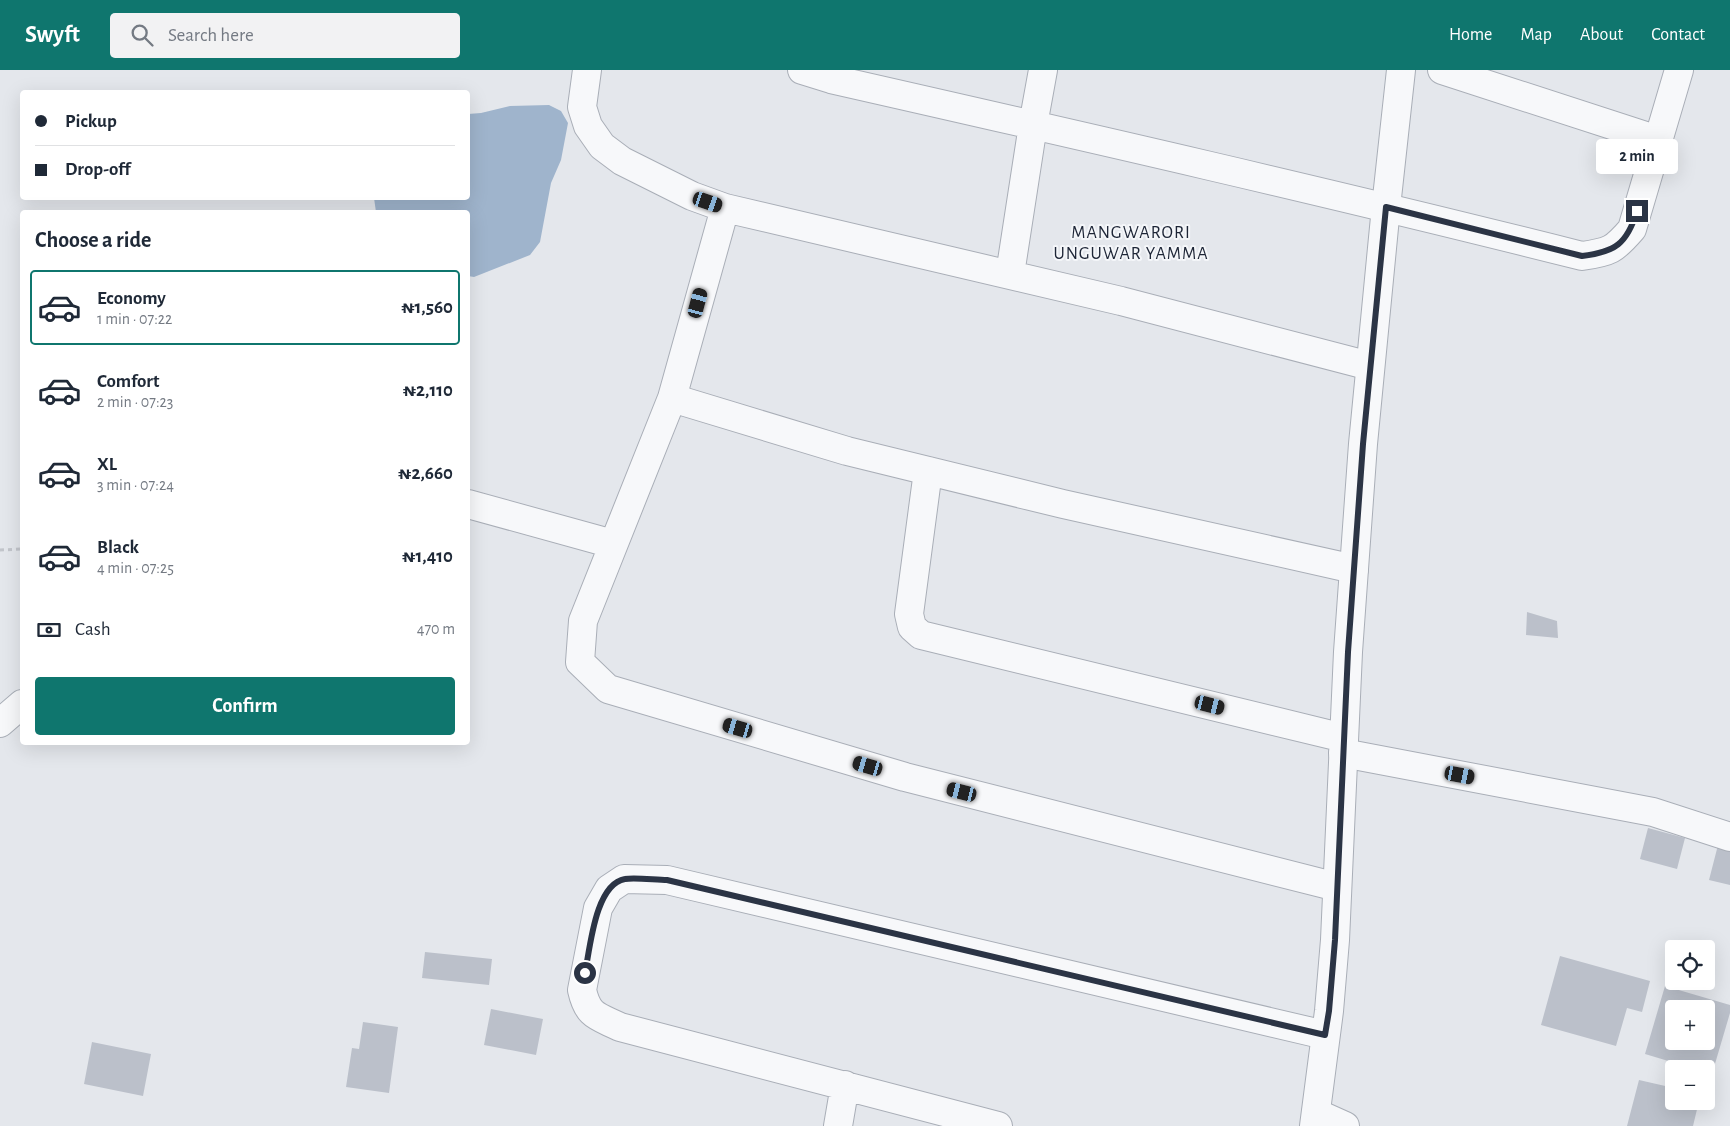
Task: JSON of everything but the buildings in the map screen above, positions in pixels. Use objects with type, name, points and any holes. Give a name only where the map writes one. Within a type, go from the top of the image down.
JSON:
[{"type":"street","points":[[586,70],[582,107],[588,126],[602,146],[622,161],[692,196],[725,208],[1121,301],[1370,366]]},
{"type":"street","points":[[802,70],[831,79],[1033,124],[1386,207],[1582,256],[1602,254],[1618,245],[1632,228],[1680,70]]},
{"type":"street","points":[[1010,274],[1043,70]]},
{"type":"street","points":[[1345,1126],[1315,1120],[1329,1011],[1348,652],[1370,366],[1401,70]]},
{"type":"street","points":[[1442,70],[1658,140]]},
{"type":"street","points":[[725,208],[672,398],[583,621],[580,662],[608,689],[906,777],[1337,886]]},
{"type":"street","points":[[672,398],[847,451],[1063,504],[1354,569]]},
{"type":"street","points":[[928,471],[909,614],[912,626],[921,635],[1344,745],[1653,812],[1730,837]]},
{"type":"street","points":[[470,505],[613,544]]},
{"type":"street","points":[[0,723],[20,706]]},
{"type":"street","points":[[998,1126],[620,1027],[591,1012],[585,1002],[582,990],[598,908],[609,889],[624,878],[667,880],[1325,1035]]},
{"type":"street","points":[[838,1126],[845,1085]]},
{"type":"path","points":[[0,550],[20,549]]},
{"type":"water","points":[[549,105],[561,111],[568,123],[561,160],[551,183],[540,242],[530,255],[474,277],[470,276],[470,210],[376,210],[374,200],[470,200],[470,114],[510,106]]},
{"type":"district","name":"MANGWARORI UNGUWAR YAMMA","points":[[1131,242]]},
{"type":"route","points":[[585,973],[598,908],[609,889],[624,878],[667,880],[1325,1035],[1335,940],[1348,652],[1363,444],[1386,207],[1582,256],[1602,254],[1618,245],[1632,228],[1637,211]]}]
